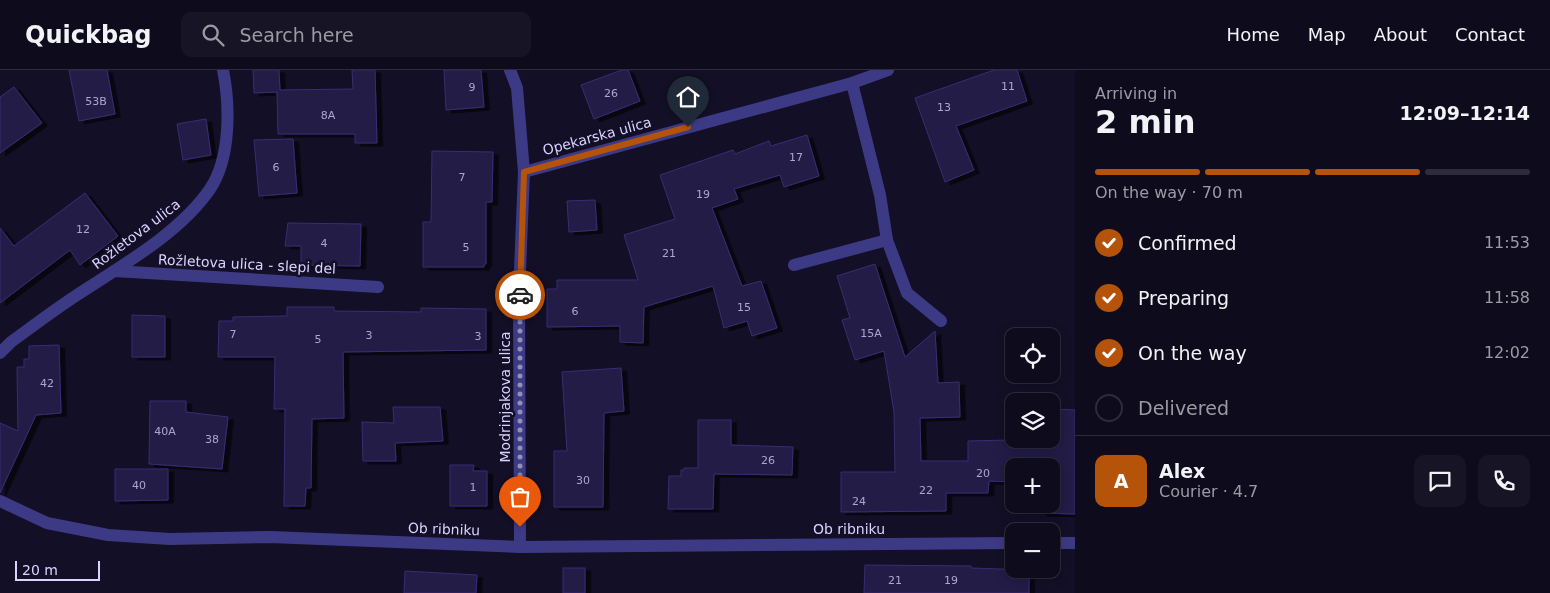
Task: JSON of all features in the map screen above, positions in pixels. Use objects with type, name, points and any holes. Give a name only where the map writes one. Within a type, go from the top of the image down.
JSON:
[{"type":"street","name":"Rožletova ulica","points":[[0,353],[11,342],[114,271],[188,216],[211,188],[226,152],[226,84],[223,70]]},
{"type":"street","name":"Modrinjakova ulica","points":[[510,70],[517,88],[524,172],[520,295],[520,546]]},
{"type":"street","name":"Opekarska ulica","points":[[524,172],[852,83],[888,70]]},
{"type":"street","points":[[852,83],[880,195],[887,240],[907,293],[941,321]]},
{"type":"street","points":[[794,265],[887,240]]},
{"type":"street","name":"Rožletova ulica - slepi del","points":[[114,271],[378,287]]},
{"type":"street","name":"Ob ribniku","points":[[0,501],[47,523],[108,535],[170,539],[270,537],[520,546],[1005,543]]},
{"type":"street","points":[[1060,543],[1075,543]]},
{"type":"building","points":[[69,70],[107,70],[115,114],[79,121]]},
{"type":"building","points":[[253,70],[279,70],[280,90],[353,89],[352,70],[375,70],[377,143],[355,143],[355,134],[278,134],[277,92],[254,93]]},
{"type":"building","points":[[444,70],[481,70],[484,107],[446,110]]},
{"type":"building","points":[[622,70],[628,70],[640,101],[594,119],[581,85]]},
{"type":"building","points":[[994,70],[1017,70],[1027,101],[956,126],[974,170],[945,182],[915,98]]},
{"type":"building","points":[[14,87],[42,123],[0,153],[0,97]]},
{"type":"building","points":[[206,119],[211,155],[183,160],[177,124]]},
{"type":"building","points":[[807,135],[819,176],[784,187],[780,175],[734,189],[738,199],[712,208],[742,286],[761,281],[777,328],[752,336],[747,321],[724,328],[713,286],[644,307],[643,343],[620,342],[620,326],[547,327],[547,289],[557,289],[557,280],[638,280],[624,235],[675,219],[660,175],[733,150],[735,154],[769,141],[771,146]]},
{"type":"building","points":[[293,139],[297,193],[259,196],[254,140]]},
{"type":"building","points":[[432,151],[493,152],[492,202],[486,202],[486,264],[484,264],[484,267],[423,267],[423,222],[431,222]]},
{"type":"building","points":[[85,193],[118,236],[80,265],[70,250],[0,303],[0,228],[14,246]]},
{"type":"building","points":[[595,200],[597,230],[569,232],[567,201]]},
{"type":"building","points":[[288,223],[361,224],[360,266],[301,265],[301,246],[285,246]]},
{"type":"building","points":[[875,264],[905,357],[935,331],[938,383],[959,382],[960,417],[920,418],[921,461],[968,461],[968,441],[1005,440],[1005,448],[1060,448],[1060,409],[1075,410],[1075,514],[1041,513],[1060,513],[1060,458],[1005,458],[1005,482],[989,481],[988,493],[946,493],[946,511],[841,512],[841,472],[895,472],[894,412],[884,351],[855,360],[842,320],[850,318],[837,276]]},
{"type":"building","points":[[287,307],[334,307],[334,311],[421,312],[421,308],[486,309],[486,350],[343,352],[344,418],[312,419],[311,488],[306,488],[305,506],[284,506],[285,409],[274,409],[275,357],[218,357],[219,321],[233,321],[233,317],[287,316]]},
{"type":"building","points":[[132,315],[165,316],[165,357],[132,357]]},
{"type":"building","points":[[59,345],[61,413],[36,415],[0,493],[0,423],[18,431],[17,367],[24,367],[24,359],[29,359],[29,346]]},
{"type":"building","points":[[621,368],[624,411],[604,413],[603,507],[554,507],[554,451],[567,451],[562,372]]},
{"type":"building","points":[[150,401],[186,401],[186,412],[228,417],[222,469],[149,464]]},
{"type":"building","points":[[393,407],[440,407],[443,441],[395,443],[396,461],[363,461],[362,422],[394,423]]},
{"type":"building","points":[[698,420],[731,420],[731,445],[793,447],[792,475],[714,474],[713,509],[668,509],[669,476],[681,476],[681,470],[684,470],[684,468],[698,468]]},
{"type":"building","points":[[450,465],[474,465],[473,471],[487,471],[487,506],[450,506]]},
{"type":"building","points":[[115,469],[168,469],[168,500],[115,501]]},
{"type":"building","points":[[865,565],[971,566],[971,568],[1005,569],[1005,578],[1029,578],[1029,593],[864,593]]},
{"type":"building","points":[[563,568],[585,568],[585,593],[563,593]]},
{"type":"building","points":[[405,571],[477,575],[476,593],[404,593]]},
{"type":"way so far","points":[[520,295],[520,527]]},
{"type":"route","points":[[520,295],[524,172],[688,127]]}]
